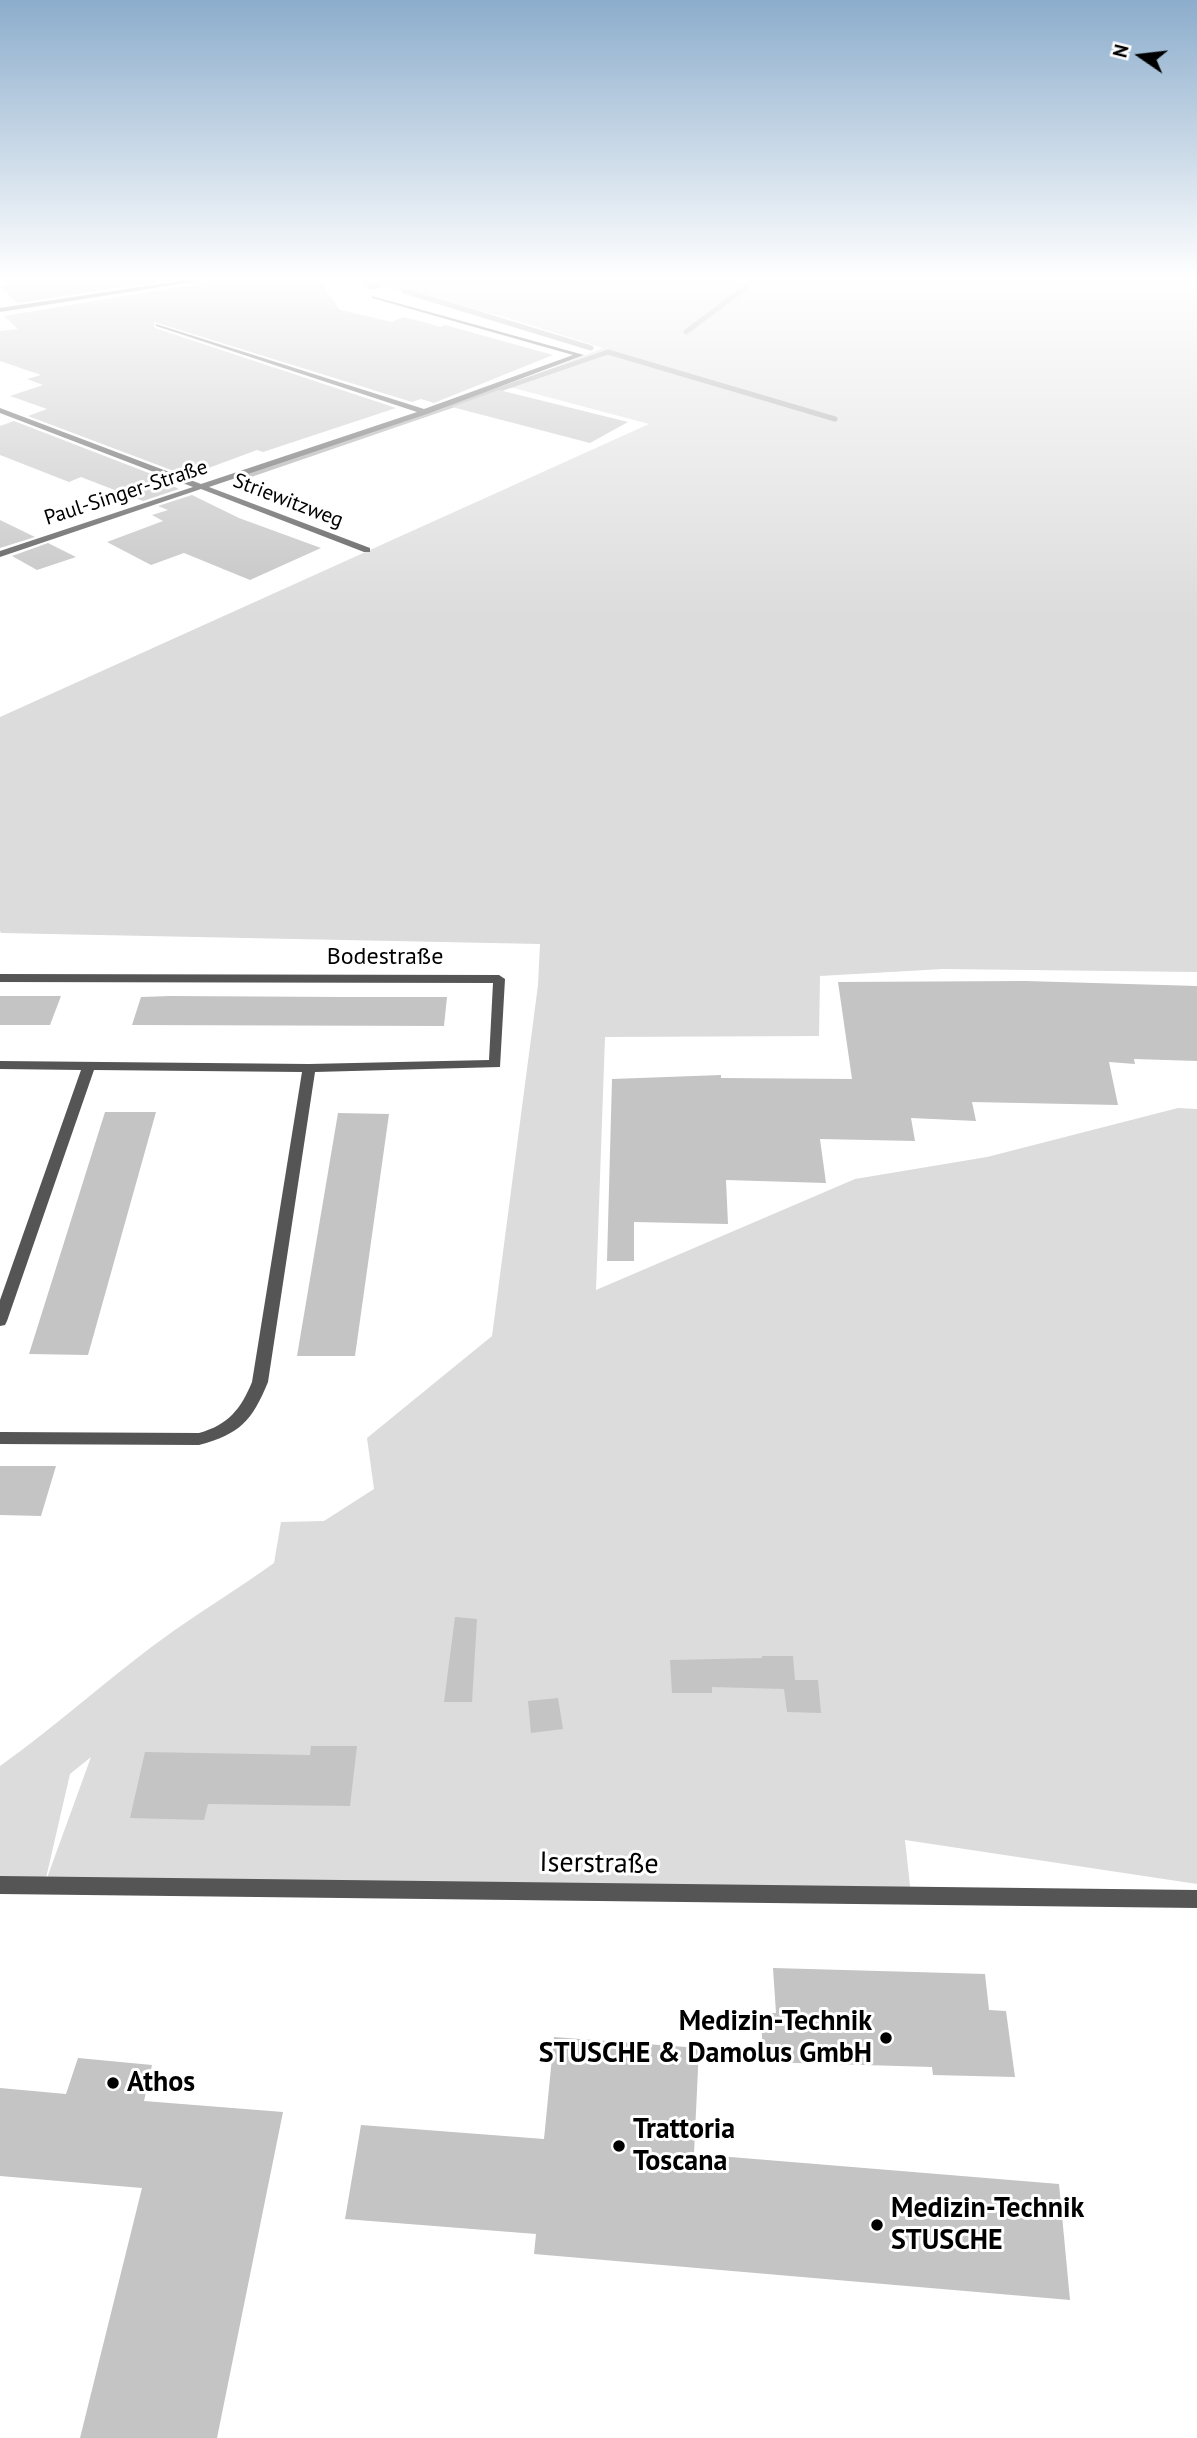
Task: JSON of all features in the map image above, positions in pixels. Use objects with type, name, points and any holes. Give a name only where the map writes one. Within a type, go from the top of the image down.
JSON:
[{"type":"street","points":[[353,389],[424,412]]},
{"type":"street","name":"Paul-Singer-Straße","points":[[0,554],[488,389]]},
{"type":"street","name":"Striewitzweg","points":[[0,410],[367,550]]},
{"type":"street","name":"Bodestraße","points":[[0,978],[499,979],[495,1064],[309,1068],[0,1065]]},
{"type":"street","points":[[0,1321],[89,1065]]},
{"type":"street","points":[[0,1438],[199,1439],[220,1434],[238,1423],[251,1404],[260,1382],[309,1068]]},
{"type":"street","name":"Iserstraße","points":[[0,1885],[1197,1899]]},
{"type":"shaded area","points":[[516,389],[1197,389],[1197,972],[943,969],[820,976],[819,1036],[605,1037],[596,1290],[855,1179],[987,1157],[1178,1108],[1197,1109],[1197,1884],[905,1840],[911,1895],[0,1885],[0,1766],[150,1648],[274,1563],[281,1522],[324,1521],[374,1489],[367,1438],[492,1336],[538,985],[540,944],[1,933],[0,717],[649,424]],"holes":[[[91,1757],[47,1878],[70,1774]]]},
{"type":"building","points":[[32,389],[338,389],[396,408],[263,452],[257,450],[187,476],[28,416],[47,409],[10,396]]},
{"type":"building","points":[[369,389],[469,389],[434,403],[421,399],[412,402]]},
{"type":"building","points":[[499,390],[628,422],[590,443],[452,407]]},
{"type":"building","points":[[14,421],[172,482],[167,483],[179,489],[143,501],[81,477],[69,482],[0,455],[0,426]]},
{"type":"building","points":[[192,495],[239,518],[321,548],[250,580],[184,553],[151,565],[107,542],[163,521],[152,515],[168,510],[158,506]]},
{"type":"building","points":[[0,520],[35,537],[0,548]]},
{"type":"building","points":[[48,543],[76,557],[37,570],[12,556]]},
{"type":"building","points":[[1025,981],[1197,986],[1197,1061],[1134,1059],[1135,1064],[1109,1062],[1118,1105],[972,1102],[976,1121],[911,1118],[915,1141],[820,1139],[826,1183],[726,1180],[728,1224],[634,1222],[634,1261],[607,1261],[612,1079],[721,1075],[721,1078],[852,1079],[838,982]]},
{"type":"building","points":[[0,996],[61,996],[50,1025],[0,1025]]},
{"type":"building","points":[[141,997],[447,997],[444,1026],[132,1025]]},
{"type":"building","points":[[105,1112],[156,1112],[88,1355],[29,1354]]},
{"type":"building","points":[[338,1113],[389,1114],[355,1356],[297,1356]]},
{"type":"building","points":[[0,1466],[56,1466],[41,1516],[0,1515]]},
{"type":"building","points":[[455,1617],[477,1619],[472,1702],[444,1702]]},
{"type":"building","points":[[793,1656],[795,1680],[818,1680],[821,1713],[787,1712],[784,1689],[712,1687],[712,1693],[672,1693],[670,1660]]},
{"type":"building","points":[[558,1698],[563,1729],[531,1733],[528,1701]]},
{"type":"building","points":[[311,1746],[357,1746],[350,1806],[208,1804],[204,1820],[130,1818],[145,1752],[310,1755]]},
{"type":"building","name":"Medizin-Technik STUSCHE & Damolus GmbH","points":[[773,1968],[985,1974],[989,2010],[1006,2011],[1015,2077],[933,2075],[932,2067],[763,2062],[761,2013],[776,2013]]},
{"type":"building","points":[[554,2037],[699,2048],[694,2154],[1059,2184],[1070,2300],[534,2254],[536,2234],[345,2219],[361,2125],[544,2139]]},
{"type":"building","points":[[78,2058],[152,2065],[144,2101],[283,2112],[217,2438],[80,2438],[142,2188],[0,2176],[0,2088],[66,2094]]},
{"type":"waterway","points":[[238,479],[501,389]]},
{"type":"waterway","points":[[733,389],[835,419]]},
{"type":"place","name":"Medizin-Technik STUSCHE & Damolus GmbH","points":[[886,2038]]},
{"type":"place","name":"Athos","points":[[113,2083]]},
{"type":"place","name":"Trattoria Toscana","points":[[619,2146]]},
{"type":"place","name":"Medizin-Technik STUSCHE","points":[[877,2225]]}]
